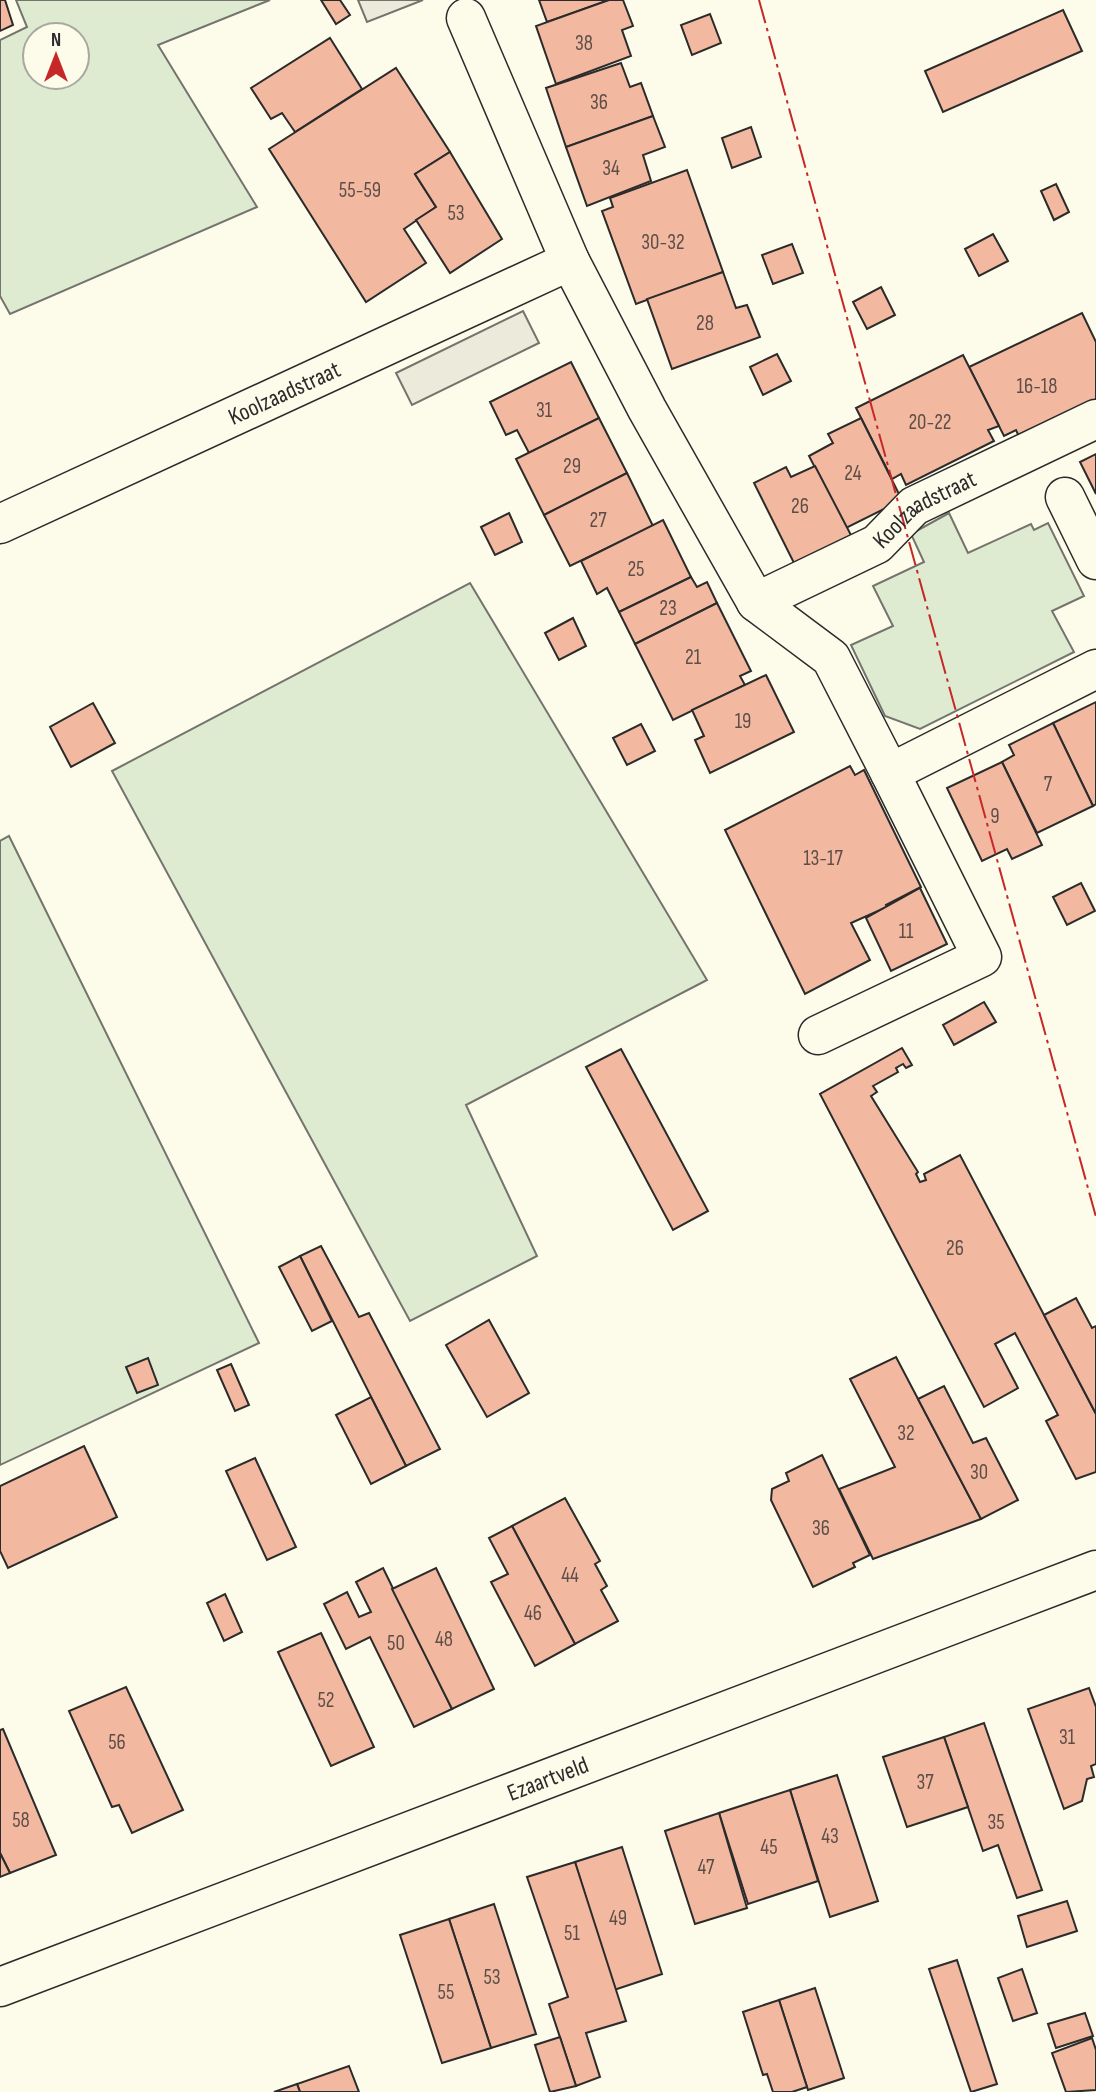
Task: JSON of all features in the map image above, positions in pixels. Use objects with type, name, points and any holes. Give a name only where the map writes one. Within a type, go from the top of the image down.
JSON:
[{"type":"street","points":[[466,18],[570,261],[647,409],[756,603],[831,658],[982,957],[818,1035]]},
{"type":"street","name":"Koolzaadstraat","points":[[0,524],[570,261]]},
{"type":"street","name":"Koolzaadstraat","points":[[756,603],[877,544],[914,506],[1096,419]]},
{"type":"street","points":[[1065,497],[1096,560]]},
{"type":"street","points":[[890,773],[1096,669]]},
{"type":"street","name":"Ezaartveld","points":[[0,1987],[1096,1570]]},
{"type":"green space","points":[[16,0],[270,0],[158,45],[257,207],[10,314],[0,296],[0,40],[21,30],[21,91],[91,91],[91,21],[25,21]]},
{"type":"green space","points":[[949,513],[968,553],[1031,524],[1034,530],[1048,523],[1084,596],[1052,611],[1074,652],[920,729],[885,716],[851,645],[893,626],[873,586],[924,562],[911,534]]},
{"type":"green space","points":[[470,583],[707,980],[466,1105],[537,1256],[410,1321],[112,771]]},
{"type":"green space","points":[[9,836],[259,1343],[0,1465],[0,841]]},
{"type":"shaded area","points":[[358,0],[423,0],[367,22]]},
{"type":"shaded area","points":[[523,311],[539,343],[412,405],[396,373]]},
{"type":"building","points":[[0,0],[5,0],[13,25],[0,31]]},
{"type":"building","points":[[321,0],[340,0],[350,15],[336,24]]},
{"type":"building","points":[[539,0],[609,0],[547,22]]},
{"type":"building","points":[[609,0],[623,0],[633,26],[622,30],[631,56],[556,84],[536,26]]},
{"type":"building","points":[[1063,10],[1082,51],[943,112],[925,71]]},
{"type":"building","points":[[710,14],[721,43],[692,55],[681,25]]},
{"type":"building","points":[[330,38],[362,89],[295,132],[282,113],[271,119],[251,88]]},
{"type":"building","points":[[621,63],[630,87],[641,83],[653,116],[566,147],[546,88]]},
{"type":"building","points":[[396,68],[450,152],[415,174],[436,207],[404,229],[426,263],[366,302],[269,149]]},
{"type":"building","points":[[653,116],[665,147],[643,155],[651,181],[587,206],[566,147]]},
{"type":"building","points":[[751,127],[761,157],[732,168],[722,138]]},
{"type":"building","points":[[450,152],[502,239],[450,273],[416,220],[436,207],[415,174]]},
{"type":"building","points":[[687,170],[723,272],[636,304],[602,211],[613,207],[610,198]]},
{"type":"building","points":[[1056,184],[1069,212],[1054,220],[1041,191]]},
{"type":"building","points":[[993,234],[1008,261],[979,276],[965,249]]},
{"type":"building","points":[[792,244],[803,273],[773,284],[762,255]]},
{"type":"building","points":[[723,272],[736,308],[747,305],[760,337],[672,369],[647,299]]},
{"type":"building","points":[[881,287],[895,315],[867,329],[853,302]]},
{"type":"building","points":[[1082,313],[1096,342],[1096,404],[1021,441],[1016,430],[1004,436],[969,367]]},
{"type":"building","points":[[777,354],[791,381],[763,395],[750,367]]},
{"type":"building","points":[[963,355],[999,426],[988,430],[994,441],[906,485],[901,474],[892,479],[856,408]]},
{"type":"building","points":[[571,362],[599,418],[529,453],[517,430],[506,435],[490,402]]},
{"type":"building","points":[[599,418],[627,473],[544,515],[516,459]]},
{"type":"building","points":[[861,418],[902,500],[846,528],[809,456],[833,443],[828,434]]},
{"type":"building","points":[[1096,454],[1096,494],[1080,462]]},
{"type":"building","points":[[815,466],[852,537],[795,565],[754,483],[786,467],[791,477]]},
{"type":"building","points":[[627,473],[653,526],[570,566],[544,515]]},
{"type":"building","points":[[509,513],[522,542],[495,555],[481,527]]},
{"type":"building","points":[[663,520],[691,577],[619,612],[607,588],[597,594],[581,561]]},
{"type":"building","points":[[691,577],[697,587],[707,582],[717,603],[635,644],[619,612]]},
{"type":"building","points":[[717,603],[751,671],[740,676],[745,685],[673,720],[635,644]]},
{"type":"building","points":[[573,618],[586,646],[559,660],[545,633]]},
{"type":"building","points":[[766,675],[794,732],[710,773],[695,740],[704,736],[692,710]]},
{"type":"building","points":[[1096,702],[1096,804],[1093,806],[1053,723]]},
{"type":"building","points":[[93,703],[115,743],[71,767],[50,727]]},
{"type":"building","points":[[1053,723],[1093,806],[1037,833],[1002,762],[1014,755],[1009,745]]},
{"type":"building","points":[[641,724],[655,751],[627,765],[613,738]]},
{"type":"building","points":[[1002,762],[1042,845],[1012,859],[1007,849],[982,861],[947,788]]},
{"type":"building","points":[[850,766],[855,775],[864,770],[921,887],[886,905],[887,907],[851,923],[870,960],[805,994],[725,830]]},
{"type":"building","points":[[1081,883],[1095,911],[1067,925],[1053,897]]},
{"type":"building","points":[[920,888],[947,944],[891,971],[866,918]]},
{"type":"building","points":[[984,1002],[996,1022],[954,1045],[943,1025]]},
{"type":"building","points":[[902,1048],[912,1065],[906,1068],[903,1064],[896,1068],[898,1072],[873,1086],[877,1092],[871,1096],[918,1172],[916,1174],[920,1182],[926,1180],[924,1174],[960,1155],[1096,1414],[1096,1472],[1076,1479],[1046,1421],[1058,1415],[1015,1333],[995,1344],[1018,1388],[984,1407],[820,1094]]},
{"type":"building","points":[[621,1049],[708,1211],[673,1230],[586,1067]]},
{"type":"building","points":[[321,1246],[359,1317],[369,1313],[440,1449],[406,1466],[300,1256]]},
{"type":"building","points":[[300,1256],[332,1321],[312,1331],[279,1267]]},
{"type":"building","points":[[1076,1298],[1092,1328],[1096,1326],[1096,1414],[1044,1315]]},
{"type":"building","points":[[489,1320],[529,1393],[487,1417],[446,1345]]},
{"type":"building","points":[[896,1357],[981,1519],[873,1559],[839,1489],[895,1467],[850,1379]]},
{"type":"building","points":[[148,1358],[158,1385],[137,1393],[126,1367]]},
{"type":"building","points":[[231,1364],[249,1405],[235,1411],[217,1370]]},
{"type":"building","points":[[944,1386],[973,1443],[986,1438],[1018,1500],[981,1519],[918,1399]]},
{"type":"building","points":[[371,1397],[406,1466],[371,1484],[336,1415]]},
{"type":"building","points":[[84,1446],[117,1517],[8,1568],[0,1551],[0,1486]]},
{"type":"building","points":[[822,1455],[870,1555],[853,1563],[855,1567],[813,1587],[771,1500],[772,1489],[789,1481],[786,1473]]},
{"type":"building","points":[[255,1458],[296,1547],[267,1560],[226,1471]]},
{"type":"building","points":[[565,1498],[600,1561],[595,1564],[607,1586],[601,1590],[618,1621],[575,1644],[512,1526]]},
{"type":"building","points":[[512,1526],[575,1644],[535,1666],[491,1582],[508,1574],[489,1538]]},
{"type":"building","points":[[383,1568],[452,1709],[414,1727],[370,1637],[346,1649],[324,1604],[347,1592],[359,1617],[371,1612],[356,1582]]},
{"type":"building","points":[[436,1568],[494,1689],[452,1709],[392,1589]]},
{"type":"building","points":[[225,1594],[242,1632],[224,1641],[207,1603]]},
{"type":"building","points":[[321,1633],[374,1747],[331,1766],[278,1652]]},
{"type":"building","points":[[126,1687],[183,1810],[132,1833],[119,1805],[112,1807],[69,1711]]},
{"type":"building","points":[[1089,1688],[1096,1707],[1096,1764],[1091,1766],[1094,1777],[1087,1779],[1082,1801],[1064,1809],[1028,1709]]},
{"type":"building","points":[[984,1723],[1042,1890],[1017,1898],[998,1845],[983,1851],[944,1737]]},
{"type":"building","points":[[3,1729],[56,1855],[10,1873],[0,1853],[0,1730]]},
{"type":"building","points":[[944,1737],[968,1807],[907,1827],[883,1757]]},
{"type":"building","points":[[837,1775],[878,1901],[830,1917],[790,1790]]},
{"type":"building","points":[[790,1790],[818,1881],[748,1904],[719,1813]]},
{"type":"building","points":[[719,1813],[747,1908],[695,1924],[665,1831]]},
{"type":"building","points":[[622,1847],[662,1974],[614,1990],[575,1862]]},
{"type":"building","points":[[0,1853],[10,1873],[0,1877]]},
{"type":"building","points":[[575,1862],[626,2021],[586,2033],[600,2077],[576,2086],[549,2004],[568,1997],[527,1877]]},
{"type":"building","points":[[1067,1901],[1077,1931],[1027,1947],[1018,1916]]},
{"type":"building","points":[[494,1904],[536,2034],[491,2048],[449,1919]]},
{"type":"building","points":[[449,1919],[491,2048],[442,2063],[400,1935]]},
{"type":"building","points":[[957,1960],[997,2084],[971,2092],[929,1969]]},
{"type":"building","points":[[1022,1969],[1037,2013],[1013,2021],[998,1978]]},
{"type":"building","points":[[815,1988],[844,2078],[808,2090],[779,2000]]},
{"type":"building","points":[[779,2000],[807,2087],[792,2092],[773,2092],[767,2074],[763,2075],[743,2012]]},
{"type":"building","points":[[1085,2013],[1093,2036],[1056,2048],[1048,2024]]},
{"type":"building","points":[[560,2037],[576,2086],[550,2092],[535,2045]]},
{"type":"building","points":[[1092,2038],[1096,2050],[1096,2090],[1066,2092],[1052,2053]]},
{"type":"building","points":[[349,2066],[359,2092],[300,2092],[297,2084]]},
{"type":"building","points":[[297,2084],[300,2092],[274,2092]]},
{"type":"power","points":[[759,0],[1096,1217]]}]
